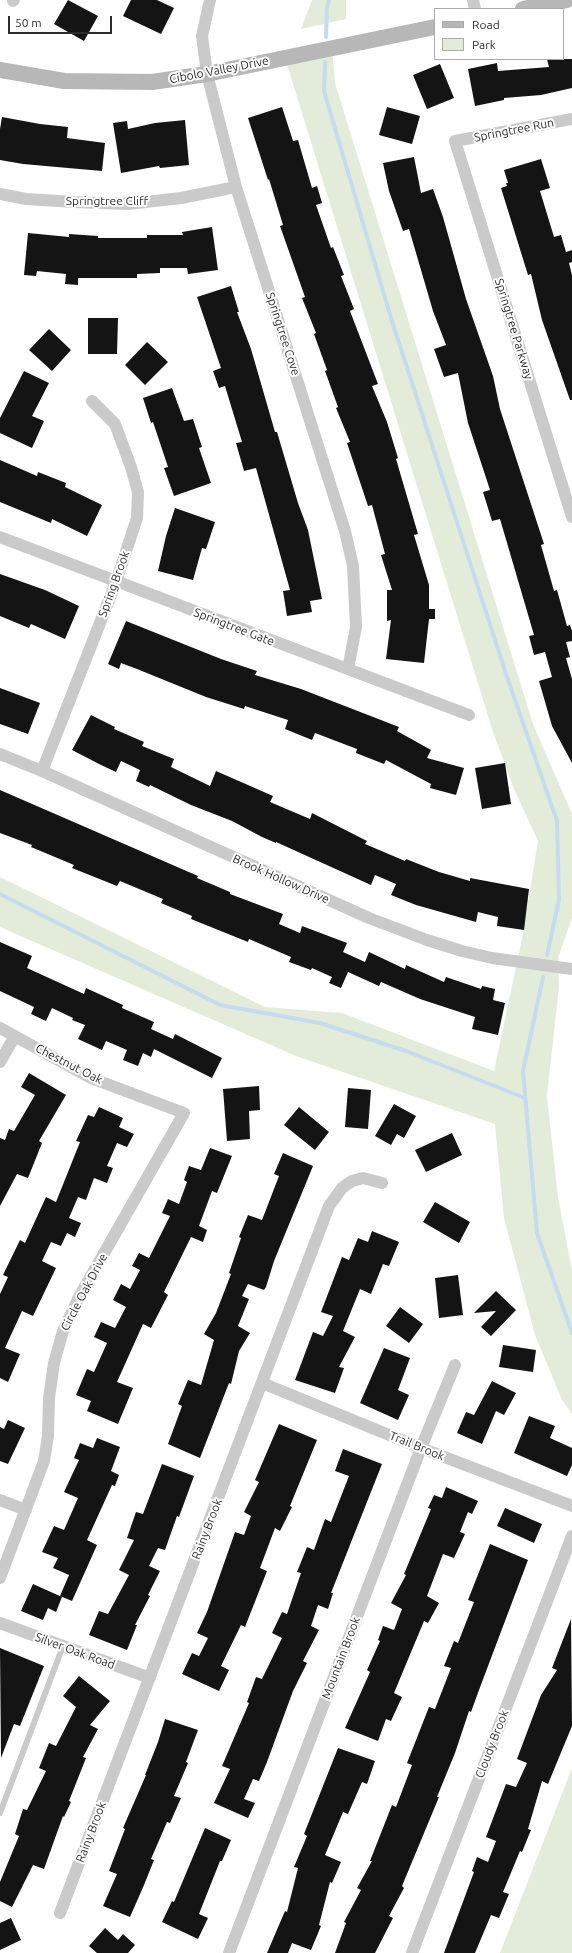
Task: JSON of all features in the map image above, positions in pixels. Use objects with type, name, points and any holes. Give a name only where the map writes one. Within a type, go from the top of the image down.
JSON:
[{"type":"main road","points":[[528,8],[567,0]]},
{"type":"main road","name":"Cibolo Valley Drive","points":[[0,70],[64,81],[107,83],[152,82],[207,74],[434,27]]},
{"type":"street","name":"Springtree Cove","points":[[210,0],[202,36],[207,74],[236,187],[345,531],[353,566],[356,606],[354,645],[348,669]]},
{"type":"street","name":"Springtree Run","points":[[455,141],[572,119]]},
{"type":"street","name":"Springtree Parkway","points":[[455,141],[572,517]]},
{"type":"street","name":"Springtree Cliff","points":[[0,194],[26,199],[128,204],[181,198],[236,187]]},
{"type":"street","name":"Spring Brook","points":[[42,771],[116,582],[136,518],[138,492],[131,467],[115,424],[92,401]]},
{"type":"street","name":"Springtree Gate","points":[[0,537],[469,715]]},
{"type":"street","name":"Brook Hollow Drive","points":[[0,754],[42,771],[369,918],[427,940],[462,952],[492,958],[572,969]]},
{"type":"street","name":"Chestnut Oak","points":[[0,1028],[91,1078],[184,1113]]},
{"type":"street","points":[[0,1062],[15,1036]]},
{"type":"street","name":"Circle Oak Drive","points":[[0,1578],[44,1461],[48,1436],[49,1398],[54,1363],[63,1332],[79,1297],[184,1113]]},
{"type":"street","name":"Rainy Brook","points":[[60,1913],[329,1206],[342,1188],[352,1181],[363,1178],[382,1183]]},
{"type":"street","name":"Mountain Brook","points":[[229,1953],[421,1448],[455,1365]]},
{"type":"street","name":"Trail Brook","points":[[262,1384],[421,1448],[572,1506]]},
{"type":"street","points":[[0,1500],[26,1510]]},
{"type":"street","name":"Cloudy Brook","points":[[412,1953],[572,1536]]},
{"type":"street","name":"Silver Oak Road","points":[[0,1623],[150,1678]]},
{"type":"lane","points":[[0,1813],[63,1646]]},
{"type":"green space","points":[[312,0],[346,0],[346,19],[301,29]]},
{"type":"green space","points":[[332,48],[335,83],[533,724],[572,814],[572,918],[558,958],[559,987],[547,1096],[558,1197],[572,1271],[572,1414],[562,1400],[535,1335],[504,1218],[495,1124],[296,1056],[0,927],[0,877],[265,1007],[342,1013],[494,1071],[522,939],[538,841],[514,789],[493,732],[285,58]]},
{"type":"green space","points":[[572,1768],[572,1953],[500,1953]]},
{"type":"building","points":[[68,0],[98,16],[84,41],[54,24]]},
{"type":"building","points":[[131,0],[157,0],[174,8],[161,34],[123,16]]},
{"type":"building","points":[[572,59],[572,88],[541,95],[504,98],[504,100],[475,106],[468,69],[497,63],[498,71],[549,67],[547,60]]},
{"type":"building","points":[[440,64],[454,98],[427,109],[413,75]]},
{"type":"building","points":[[282,107],[293,141],[298,140],[312,188],[317,186],[322,203],[316,205],[331,248],[333,247],[344,275],[341,276],[354,309],[350,311],[378,384],[372,386],[387,422],[418,534],[414,535],[429,585],[429,609],[435,609],[435,619],[429,619],[424,663],[386,659],[391,620],[387,621],[387,590],[392,590],[381,555],[385,554],[372,505],[368,506],[347,443],[350,442],[336,408],[338,407],[325,371],[327,370],[314,334],[316,333],[302,298],[305,297],[280,226],[283,225],[248,118]]},
{"type":"building","points":[[387,107],[420,116],[412,144],[379,135]]},
{"type":"building","points":[[2,117],[40,124],[68,127],[67,138],[105,143],[102,171],[23,164],[0,160],[0,129]]},
{"type":"building","points":[[185,120],[189,165],[160,168],[159,166],[121,173],[113,123],[127,121],[128,129],[155,123]]},
{"type":"building","points":[[414,157],[421,193],[433,189],[443,217],[466,299],[493,376],[500,409],[544,544],[541,545],[554,591],[557,590],[567,626],[570,625],[572,631],[572,641],[566,642],[570,657],[566,658],[572,679],[572,763],[552,726],[539,681],[552,677],[545,652],[534,655],[529,636],[534,635],[500,519],[492,521],[483,492],[490,490],[468,423],[458,373],[444,377],[434,349],[446,345],[433,311],[409,229],[403,231],[389,191],[383,163]]},
{"type":"building","points":[[541,159],[550,188],[540,191],[554,237],[561,235],[566,252],[572,250],[572,262],[569,263],[572,275],[572,400],[570,400],[542,320],[531,274],[528,275],[501,188],[507,186],[506,183],[508,183],[504,170]]},
{"type":"building","points":[[212,227],[218,270],[188,274],[187,268],[160,268],[160,273],[137,274],[137,278],[78,278],[78,285],[65,284],[66,274],[37,271],[36,276],[24,275],[28,233],[69,237],[69,234],[98,236],[98,238],[147,238],[147,235],[183,235],[182,232]]},
{"type":"building","points":[[231,286],[239,312],[237,312],[251,349],[275,432],[277,432],[298,503],[308,530],[322,599],[310,601],[312,612],[287,616],[283,591],[290,590],[256,468],[244,471],[236,443],[242,442],[225,386],[219,388],[213,371],[221,368],[197,297]]},
{"type":"building","points":[[88,318],[118,318],[117,354],[88,354]]},
{"type":"building","points":[[49,329],[71,350],[52,371],[29,350]]},
{"type":"building","points":[[147,342],[168,362],[145,385],[125,365]]},
{"type":"building","points":[[24,371],[49,383],[32,416],[44,421],[32,448],[0,433],[0,418]]},
{"type":"building","points":[[172,388],[184,421],[193,419],[202,447],[199,448],[211,483],[174,496],[164,468],[168,467],[153,422],[151,423],[143,398]]},
{"type":"building","points":[[0,460],[37,476],[38,472],[66,483],[65,487],[102,505],[87,536],[52,519],[51,523],[0,502]]},
{"type":"building","points":[[175,508],[215,522],[206,549],[202,548],[193,580],[158,571],[166,536]]},
{"type":"building","points":[[0,574],[45,590],[79,606],[65,639],[31,624],[29,628],[0,616]]},
{"type":"building","points":[[126,621],[221,659],[257,671],[255,675],[301,689],[399,727],[397,731],[431,750],[427,758],[464,768],[456,795],[430,788],[431,784],[386,760],[384,764],[356,753],[357,749],[315,733],[312,740],[285,729],[288,720],[245,706],[244,709],[206,697],[121,663],[119,669],[108,664]]},
{"type":"building","points":[[0,688],[40,703],[28,734],[0,724]]},
{"type":"building","points":[[91,715],[115,727],[114,729],[144,742],[142,746],[174,759],[171,767],[210,786],[216,771],[273,796],[270,802],[310,819],[312,813],[367,841],[365,844],[405,861],[406,859],[439,872],[470,881],[470,878],[529,889],[524,930],[497,926],[498,917],[478,912],[476,922],[416,905],[391,895],[396,884],[375,875],[371,885],[262,837],[232,821],[191,805],[150,785],[149,787],[136,781],[140,770],[121,761],[116,772],[101,765],[72,750]]},
{"type":"building","points":[[505,763],[511,804],[482,809],[475,768]]},
{"type":"building","points":[[0,790],[198,876],[197,878],[230,892],[230,894],[283,914],[279,924],[300,933],[302,926],[347,943],[343,952],[365,962],[369,952],[405,969],[406,965],[444,982],[446,977],[481,989],[482,986],[495,989],[493,1000],[505,1003],[498,1035],[472,1029],[475,1017],[420,999],[381,982],[379,986],[348,972],[341,988],[329,983],[332,977],[312,968],[311,970],[289,962],[291,957],[249,939],[248,942],[191,919],[192,916],[161,903],[163,899],[120,881],[117,886],[72,868],[74,865],[31,847],[32,845],[0,833]]},
{"type":"building","points":[[0,942],[32,956],[27,968],[84,994],[86,988],[123,1005],[122,1008],[154,1022],[151,1029],[173,1039],[175,1034],[222,1058],[212,1078],[154,1049],[151,1057],[143,1053],[138,1066],[123,1060],[127,1050],[106,1041],[102,1050],[78,1039],[85,1025],[72,1020],[73,1018],[52,1008],[46,1021],[31,1014],[34,1007],[0,991]]},
{"type":"building","points":[[29,1073],[66,1095],[39,1141],[42,1143],[28,1178],[17,1174],[0,1206],[0,1138],[5,1140],[9,1129],[14,1131],[35,1095],[21,1087]]},
{"type":"building","points":[[259,1086],[260,1110],[249,1111],[250,1139],[227,1141],[223,1089]]},
{"type":"building","points":[[348,1088],[371,1090],[368,1129],[345,1127]]},
{"type":"building","points":[[394,1104],[416,1116],[404,1138],[397,1134],[391,1145],[375,1136]]},
{"type":"building","points":[[99,1107],[123,1118],[119,1127],[134,1134],[127,1147],[117,1143],[107,1166],[113,1168],[107,1183],[94,1178],[86,1200],[78,1197],[69,1218],[81,1223],[75,1237],[67,1233],[61,1246],[51,1242],[42,1261],[56,1268],[33,1316],[22,1311],[5,1348],[20,1354],[8,1382],[0,1378],[0,1294],[8,1277],[3,1275],[20,1240],[25,1243],[46,1197],[56,1202],[80,1142],[76,1141],[88,1115],[94,1117]]},
{"type":"building","points":[[299,1107],[329,1132],[315,1150],[284,1125]]},
{"type":"building","points":[[452,1133],[462,1155],[426,1172],[415,1150]]},
{"type":"building","points":[[210,1148],[232,1156],[217,1193],[212,1191],[199,1226],[207,1230],[203,1242],[191,1237],[164,1292],[168,1295],[151,1328],[143,1324],[117,1382],[133,1388],[118,1424],[87,1411],[91,1401],[76,1395],[87,1369],[94,1372],[107,1343],[94,1337],[101,1322],[115,1328],[126,1307],[113,1300],[121,1284],[130,1289],[140,1270],[132,1266],[139,1253],[149,1258],[170,1216],[162,1213],[168,1199],[179,1204],[187,1182],[184,1180],[189,1166],[201,1170]]},
{"type":"building","points":[[283,1153],[313,1166],[274,1261],[266,1287],[264,1290],[248,1284],[242,1296],[249,1299],[238,1326],[250,1333],[239,1351],[231,1384],[229,1383],[200,1458],[168,1444],[182,1406],[178,1404],[188,1380],[201,1385],[214,1340],[204,1334],[216,1313],[231,1274],[229,1273],[241,1238],[239,1237],[248,1215],[262,1220],[279,1176],[274,1174]]},
{"type":"building","points":[[435,1202],[470,1222],[459,1243],[423,1222]]},
{"type":"building","points":[[372,1231],[399,1242],[389,1266],[383,1264],[371,1294],[360,1289],[343,1331],[355,1337],[339,1367],[344,1368],[335,1393],[295,1380],[313,1332],[323,1336],[333,1316],[321,1312],[342,1257],[349,1260],[358,1238],[368,1242]]},
{"type":"building","points":[[458,1275],[463,1315],[439,1318],[435,1278]]},
{"type":"building","points":[[496,1291],[516,1310],[491,1336],[481,1327],[496,1311],[474,1313]]},
{"type":"building","points":[[400,1307],[423,1324],[409,1343],[386,1326]]},
{"type":"building","points":[[503,1345],[536,1350],[533,1372],[499,1367]]},
{"type":"building","points":[[384,1348],[410,1358],[398,1390],[409,1395],[398,1420],[360,1403]]},
{"type":"building","points":[[492,1381],[516,1393],[504,1415],[496,1411],[482,1444],[457,1433],[466,1412],[474,1415]]},
{"type":"building","points":[[529,1416],[555,1426],[550,1438],[572,1448],[572,1465],[567,1476],[514,1453]]},
{"type":"building","points":[[8,1420],[25,1428],[8,1464],[0,1461],[0,1427],[4,1429]]},
{"type":"building","points":[[279,1424],[317,1440],[290,1506],[292,1507],[280,1531],[275,1528],[260,1568],[267,1571],[245,1627],[241,1625],[221,1666],[229,1670],[219,1691],[182,1674],[192,1653],[199,1656],[208,1638],[197,1633],[207,1612],[235,1532],[244,1535],[251,1516],[244,1512],[259,1482],[255,1480]]},
{"type":"building","points":[[97,1438],[120,1447],[111,1471],[119,1475],[115,1486],[112,1485],[87,1540],[97,1545],[72,1601],[60,1596],[69,1575],[53,1568],[58,1558],[42,1552],[54,1526],[64,1530],[78,1498],[64,1492],[79,1460],[74,1458],[80,1443],[93,1448]]},
{"type":"building","points":[[343,1449],[382,1464],[331,1593],[333,1593],[328,1609],[318,1605],[311,1626],[319,1630],[303,1661],[307,1663],[293,1691],[267,1762],[259,1781],[253,1779],[244,1799],[255,1803],[248,1818],[214,1803],[230,1769],[222,1766],[249,1703],[247,1702],[256,1677],[262,1679],[282,1638],[272,1633],[282,1612],[287,1614],[301,1573],[297,1572],[307,1547],[314,1550],[325,1519],[331,1522],[349,1476],[335,1471]]},
{"type":"building","points":[[162,1464],[194,1476],[179,1517],[177,1516],[165,1550],[158,1548],[149,1566],[160,1571],[148,1595],[150,1596],[135,1625],[137,1625],[127,1650],[89,1635],[99,1611],[108,1614],[129,1575],[119,1570],[134,1540],[127,1538],[136,1512],[143,1514]]},
{"type":"building","points":[[446,1487],[478,1501],[472,1514],[468,1512],[460,1532],[465,1534],[454,1558],[443,1554],[427,1596],[439,1603],[428,1623],[424,1621],[394,1693],[402,1697],[391,1721],[386,1719],[378,1741],[345,1728],[370,1672],[367,1670],[380,1641],[378,1640],[383,1626],[394,1630],[402,1609],[391,1603],[406,1575],[404,1574],[431,1509],[428,1508],[434,1495],[442,1498]]},
{"type":"building","points":[[505,1508],[542,1524],[534,1543],[497,1526]]},
{"type":"building","points":[[490,1544],[528,1560],[471,1712],[469,1711],[455,1753],[437,1797],[439,1797],[402,1886],[404,1888],[389,1916],[393,1918],[375,1953],[335,1953],[346,1923],[344,1922],[361,1890],[357,1888],[372,1861],[370,1861],[392,1805],[396,1807],[412,1765],[407,1763],[429,1707],[435,1709],[451,1668],[444,1666],[454,1641],[458,1643],[474,1602],[468,1600]]},
{"type":"building","points":[[33,1584],[62,1597],[56,1612],[48,1608],[43,1620],[21,1611]]},
{"type":"building","points":[[571,1619],[572,1726],[548,1784],[542,1781],[528,1829],[531,1830],[522,1852],[520,1851],[503,1892],[509,1894],[499,1918],[491,1915],[475,1953],[444,1953],[474,1872],[472,1871],[477,1857],[488,1862],[496,1841],[486,1837],[506,1784],[516,1787],[527,1763],[517,1759],[541,1695],[557,1670],[552,1668]]},
{"type":"building","points":[[0,1648],[44,1666],[20,1726],[14,1724],[1,1758]]},
{"type":"building","points":[[79,1676],[110,1701],[90,1725],[98,1729],[83,1757],[86,1758],[69,1801],[71,1802],[64,1817],[63,1816],[44,1869],[33,1865],[12,1907],[0,1901],[0,1882],[19,1836],[15,1834],[23,1809],[27,1810],[46,1771],[39,1768],[49,1743],[56,1746],[76,1707],[63,1696]]},
{"type":"building","points":[[165,1719],[198,1730],[186,1762],[188,1763],[174,1796],[181,1798],[170,1823],[167,1822],[151,1859],[154,1860],[130,1917],[103,1906],[117,1874],[109,1871],[125,1829],[123,1828],[146,1775]]},
{"type":"building","points":[[338,1748],[375,1761],[367,1784],[362,1782],[348,1814],[343,1812],[325,1855],[341,1862],[332,1883],[330,1882],[319,1925],[321,1926],[311,1950],[292,1943],[288,1953],[267,1953],[285,1911],[287,1912],[298,1868],[294,1867],[307,1836],[304,1834]]},
{"type":"building","points":[[205,1828],[231,1840],[222,1861],[220,1861],[199,1914],[208,1918],[198,1939],[162,1922],[172,1901],[174,1902]]},
{"type":"building","points":[[11,1918],[21,1940],[0,1950],[0,1923]]},
{"type":"building","points":[[105,1928],[118,1940],[123,1934],[135,1945],[128,1953],[97,1953],[89,1946]]},
{"type":"waterway","points":[[326,37],[327,7],[329,0]]},
{"type":"waterway","points":[[325,62],[324,91],[391,318],[506,674],[557,821],[559,900],[547,955]]},
{"type":"waterway","points":[[0,894],[220,1005],[320,1023],[406,1051],[525,1098]]},
{"type":"waterway","points":[[543,977],[523,1071],[537,1233],[572,1333]]}]
